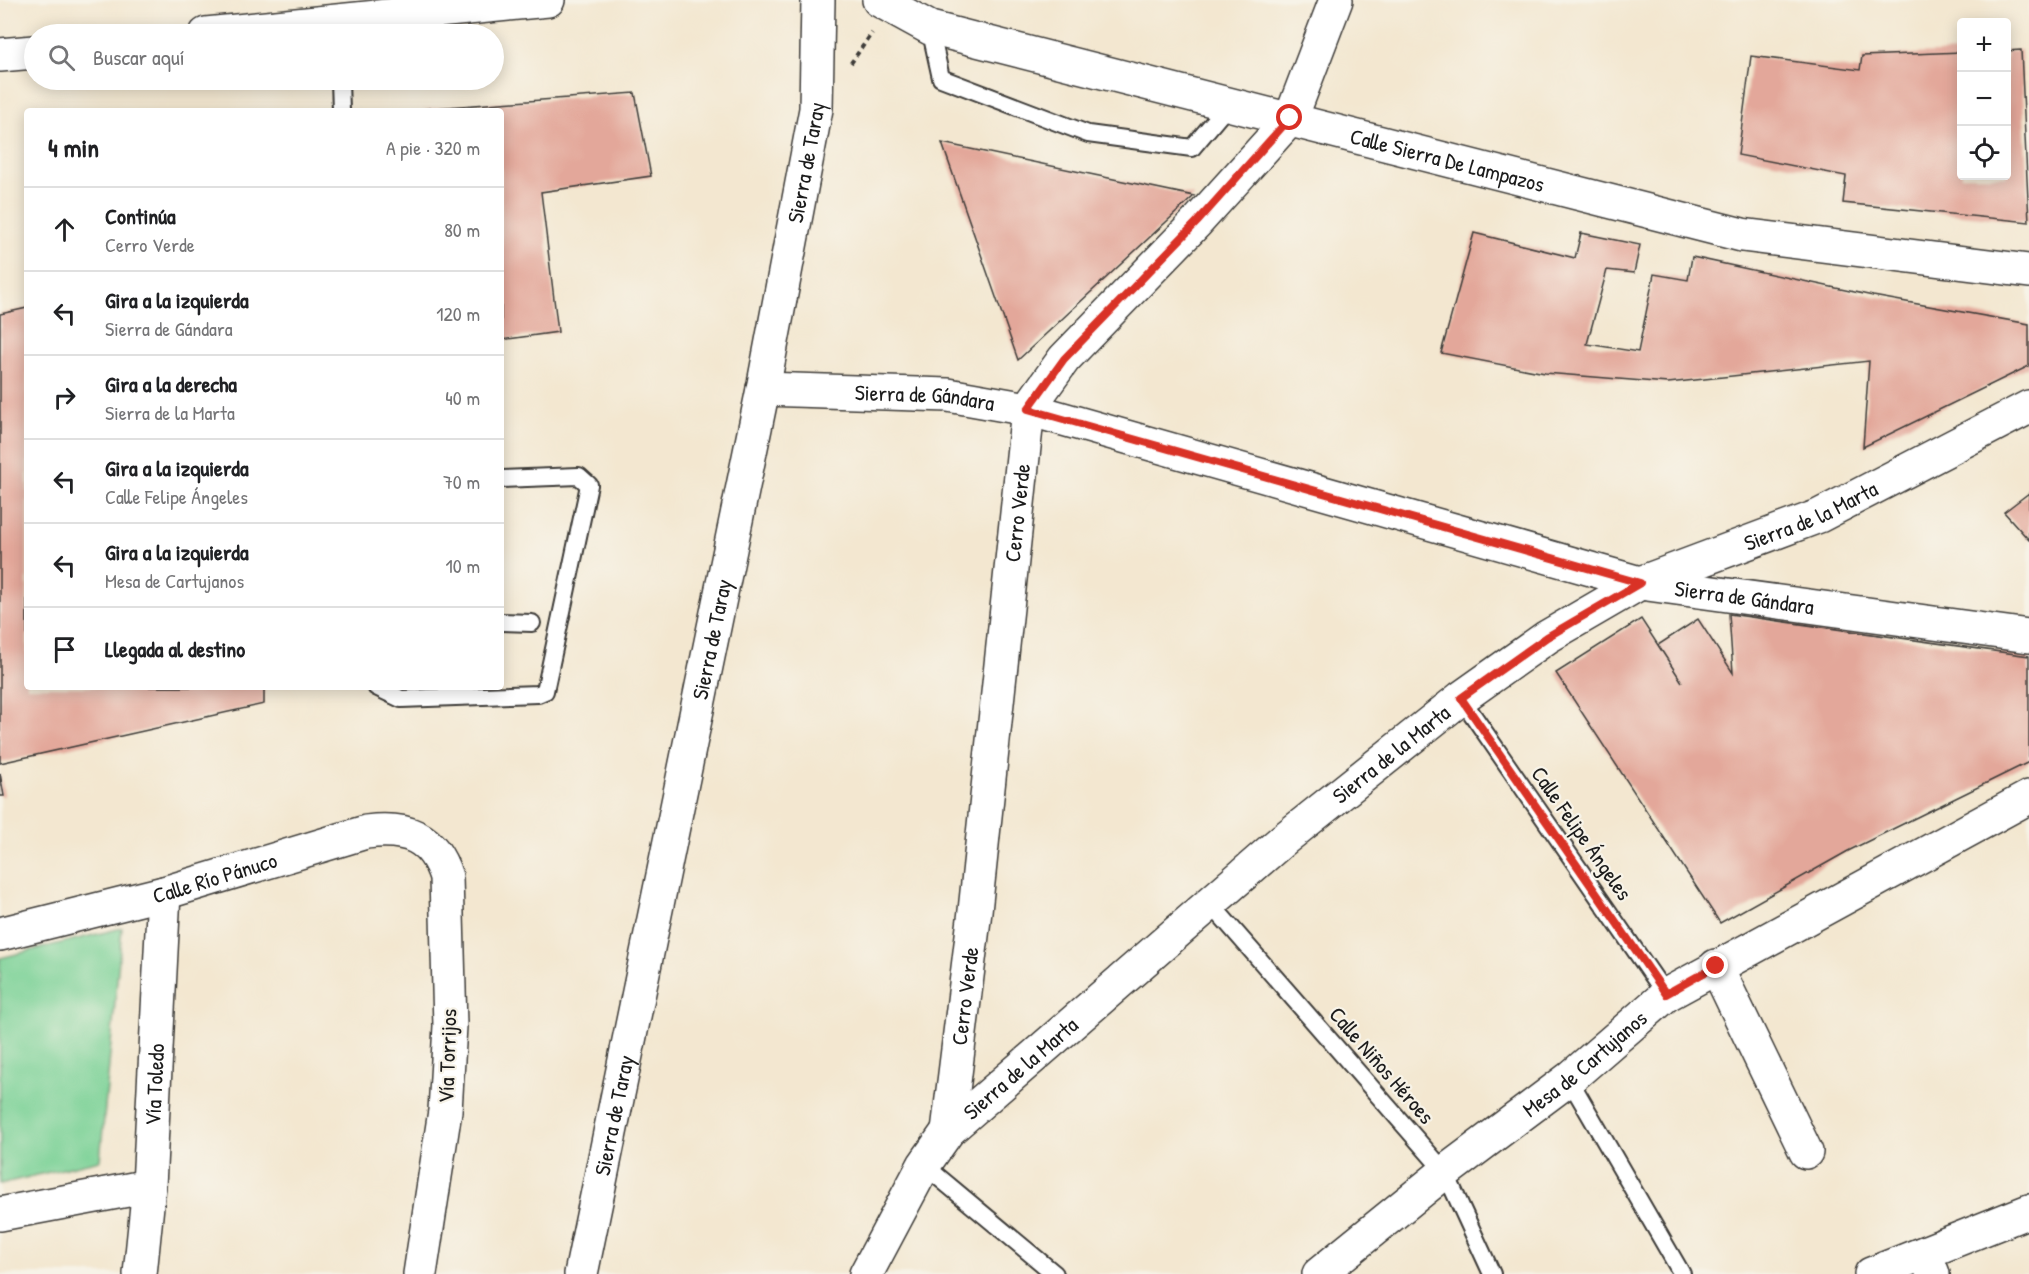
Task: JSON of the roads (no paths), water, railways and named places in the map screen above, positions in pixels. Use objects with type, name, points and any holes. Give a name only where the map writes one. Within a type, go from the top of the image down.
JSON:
[{"type":"main road","points":[[369,24],[548,0]]},
{"type":"main road","name":"Sierra de Taray","points":[[581,1274],[763,389],[816,109],[818,0]]},
{"type":"main road","name":"Calle Sierra De Lampazos","points":[[879,0],[930,28],[1742,235],[2029,271]]},
{"type":"main road","name":"Cerro Verde","points":[[948,1131],[976,899],[1028,409],[1064,359],[1197,222],[1290,118],[1336,0]]},
{"type":"main road","points":[[0,55],[24,53]]},
{"type":"main road","name":"Sierra de Gándara","points":[[763,389],[948,395],[1028,409],[1640,583],[2029,636]]},
{"type":"main road","name":"Sierra de la Marta","points":[[924,1165],[948,1131],[1283,840],[1461,698],[1547,637],[1640,583],[1819,516],[2029,407]]},
{"type":"main road","name":"Mesa de Cartujanos","points":[[1319,1274],[1445,1172],[1569,1079],[1666,994],[2029,797]]},
{"type":"main road","name":"Calle Río Pánuco","points":[[0,934],[164,893],[366,832],[392,829],[426,843]]},
{"type":"main road","name":"Vía Torrijos","points":[[420,1274],[445,1111],[450,1026],[446,878],[440,858],[426,843]]},
{"type":"main road","name":"Vía Toledo","points":[[140,1274],[149,1186],[164,893]]},
{"type":"main road","points":[[1716,966],[1806,1152]]},
{"type":"main road","points":[[870,1272],[924,1165]]},
{"type":"main road","points":[[0,1214],[149,1186]]},
{"type":"main road","points":[[1871,1274],[1929,1263],[2029,1211]]},
{"type":"lane","points":[[930,28],[941,78],[1088,134],[1192,148],[1230,103]]},
{"type":"lane","points":[[340,90],[341,108]]},
{"type":"lane","points":[[382,690],[401,699],[538,694],[545,691],[590,484],[579,476],[504,479]]},
{"type":"lane","points":[[504,622],[532,623]]},
{"type":"lane","name":"Calle Felipe Ángeles","points":[[1461,698],[1666,994]]},
{"type":"lane","name":"Calle Niños Héroes","points":[[1210,903],[1445,1172],[1491,1274]]},
{"type":"lane","points":[[1569,1079],[1682,1274]]},
{"type":"lane","points":[[924,1165],[1055,1274]]}]
